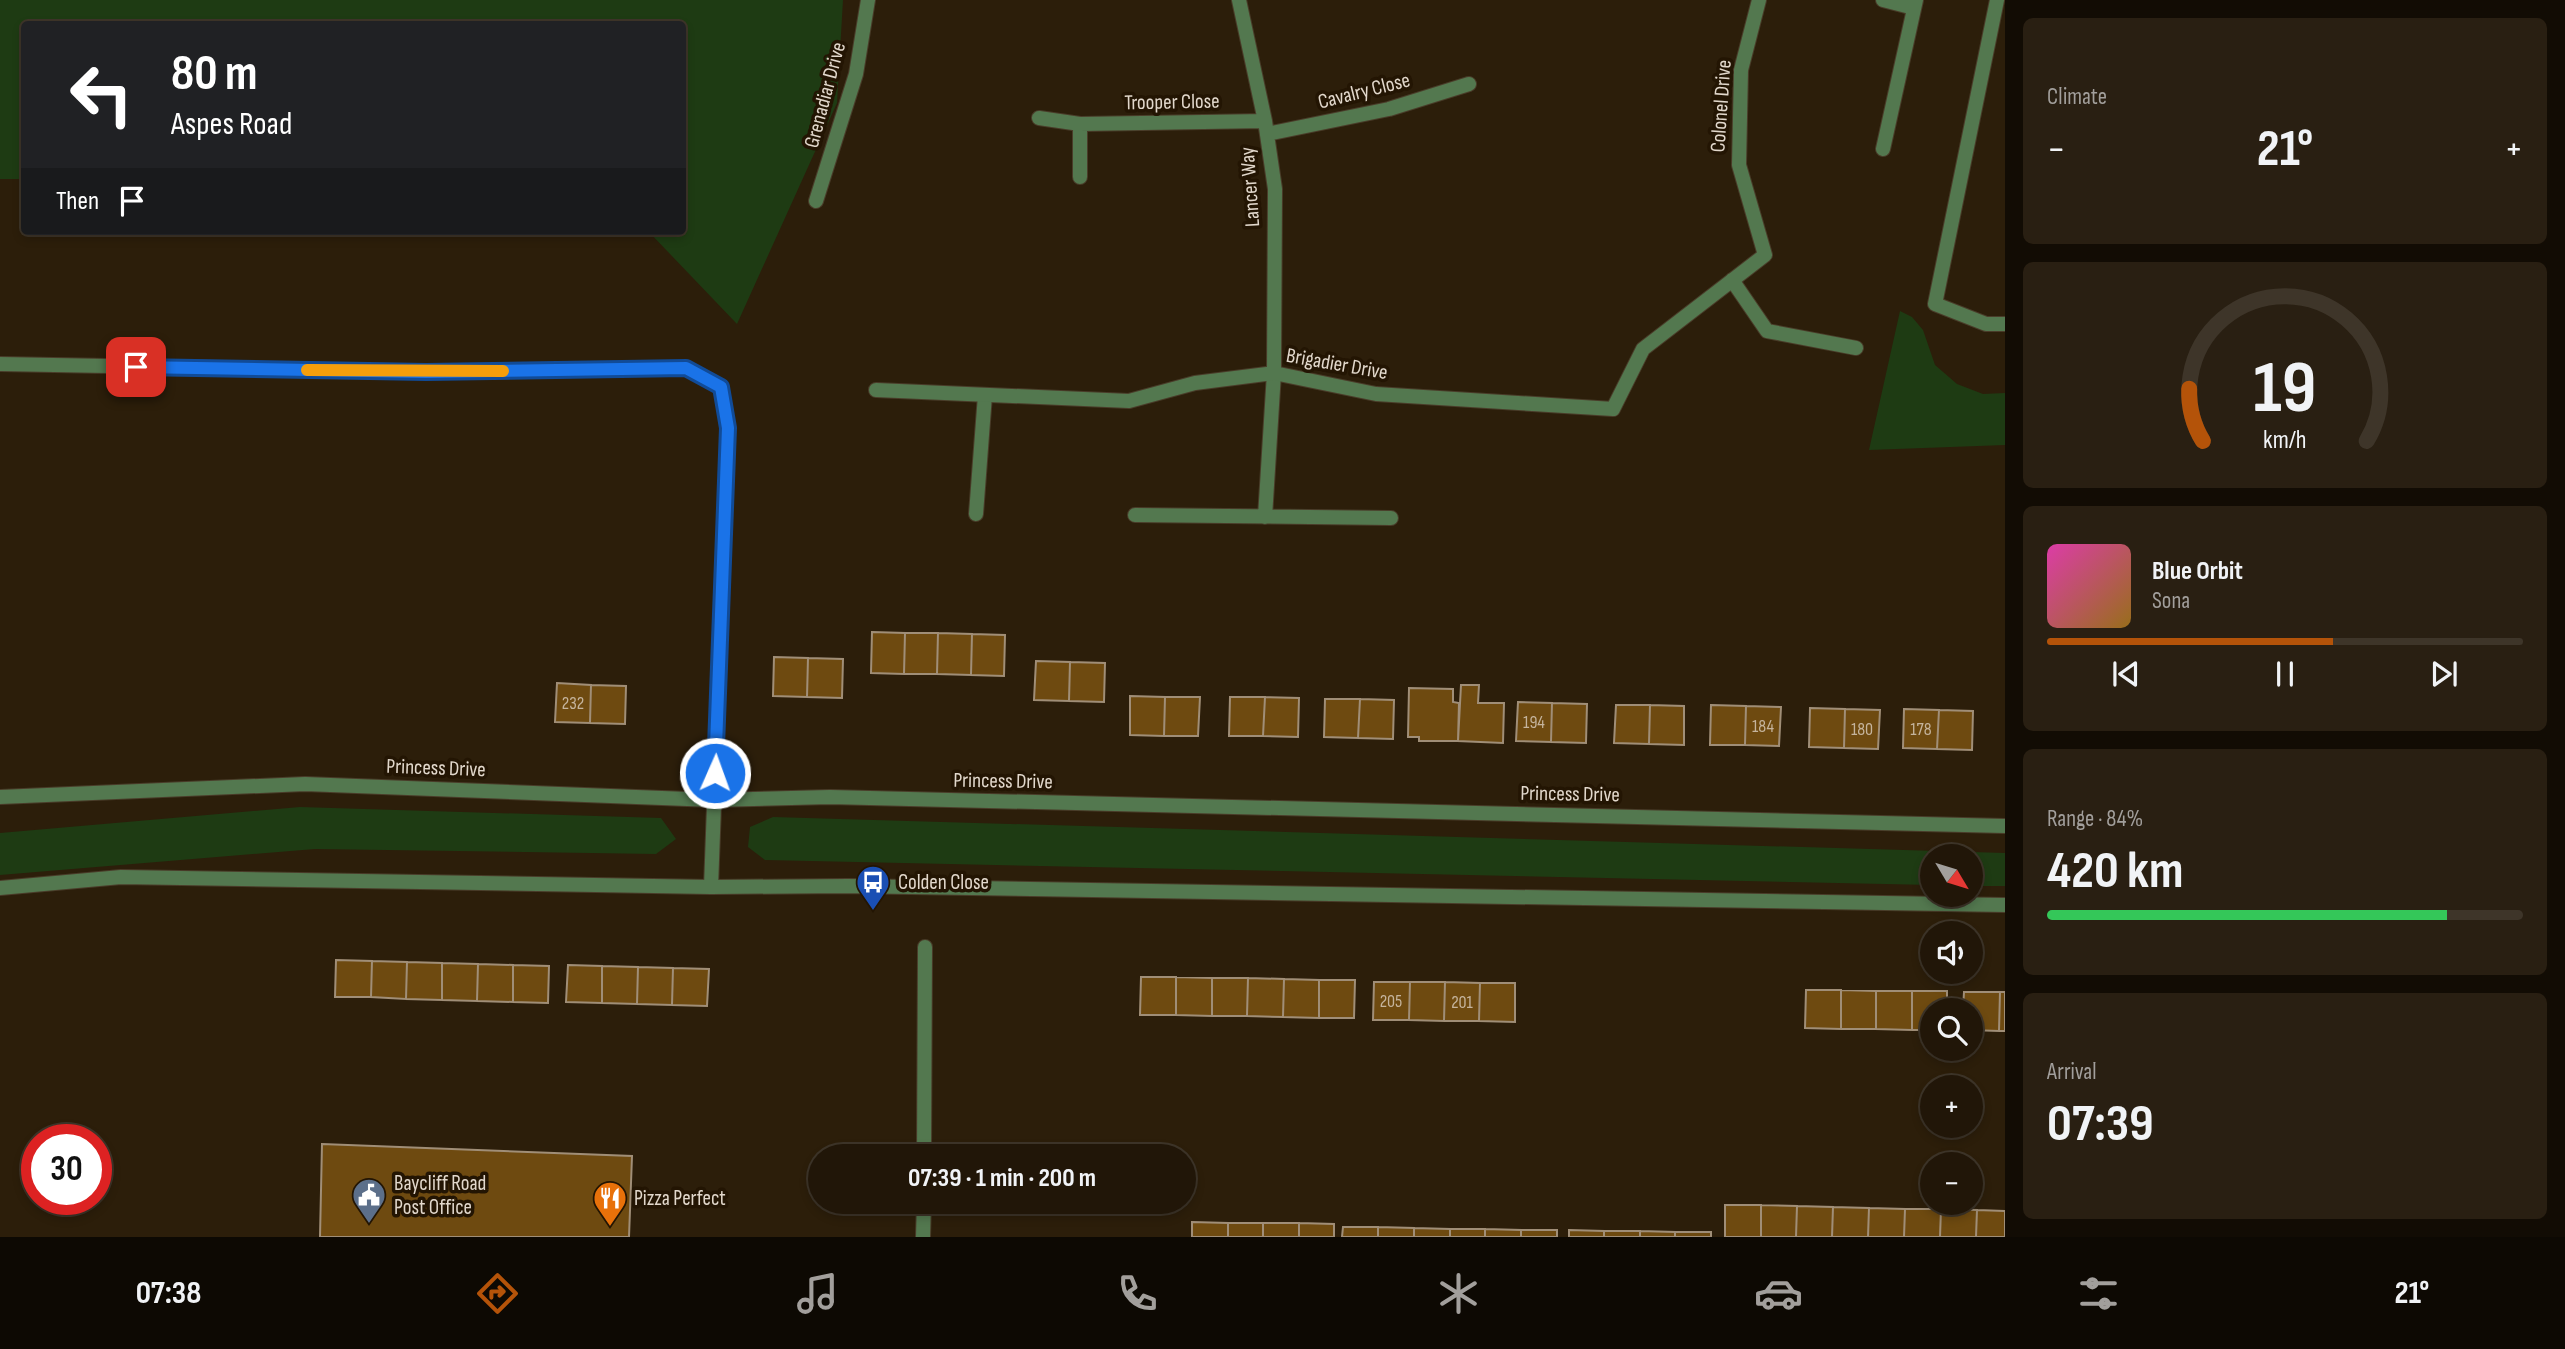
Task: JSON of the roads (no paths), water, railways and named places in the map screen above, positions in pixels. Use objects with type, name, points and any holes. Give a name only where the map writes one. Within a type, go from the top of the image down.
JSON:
[{"type":"street","name":"Grenadiar Drive","points":[[816,201],[856,74],[868,0]]},
{"type":"street","name":"Lancer Way","points":[[1239,0],[1266,128],[1275,189],[1274,373],[1265,517]]},
{"type":"street","name":"Colonel Drive","points":[[1759,0],[1741,70],[1739,164],[1765,255]]},
{"type":"street","points":[[1883,149],[1915,4],[1884,0]]},
{"type":"street","points":[[1997,0],[1935,304],[1986,324],[2005,324]]},
{"type":"street","name":"Cavalry Close","points":[[1266,128],[1389,109],[1469,84]]},
{"type":"street","name":"Trooper Close","points":[[1039,118],[1080,124],[1266,128]]},
{"type":"street","points":[[1080,124],[1080,177]]},
{"type":"street","name":"Brigadier Drive","points":[[876,390],[1129,401],[1195,383],[1274,373],[1376,394],[1613,409],[1643,349],[1765,255]]},
{"type":"street","points":[[1732,280],[1767,331],[1856,348]]},
{"type":"street","points":[[0,364],[426,372],[686,368],[721,387],[728,428],[711,887]]},
{"type":"street","points":[[976,514],[985,395]]},
{"type":"street","points":[[1135,515],[1391,518]]},
{"type":"street","name":"Princess Drive","points":[[0,797],[305,784],[713,800],[830,797],[2005,826]]},
{"type":"street","points":[[0,888],[121,877],[2005,905]]},
{"type":"street","points":[[924,1144],[925,947]]},
{"type":"street","points":[[923,1237],[924,1214]]},
{"type":"place","name":"Colden Close","points":[[873,912]]},
{"type":"place","name":"Baycliff Road Post Office","points":[[369,1225]]},
{"type":"place","name":"Pizza Perfect","points":[[610,1228]]}]
